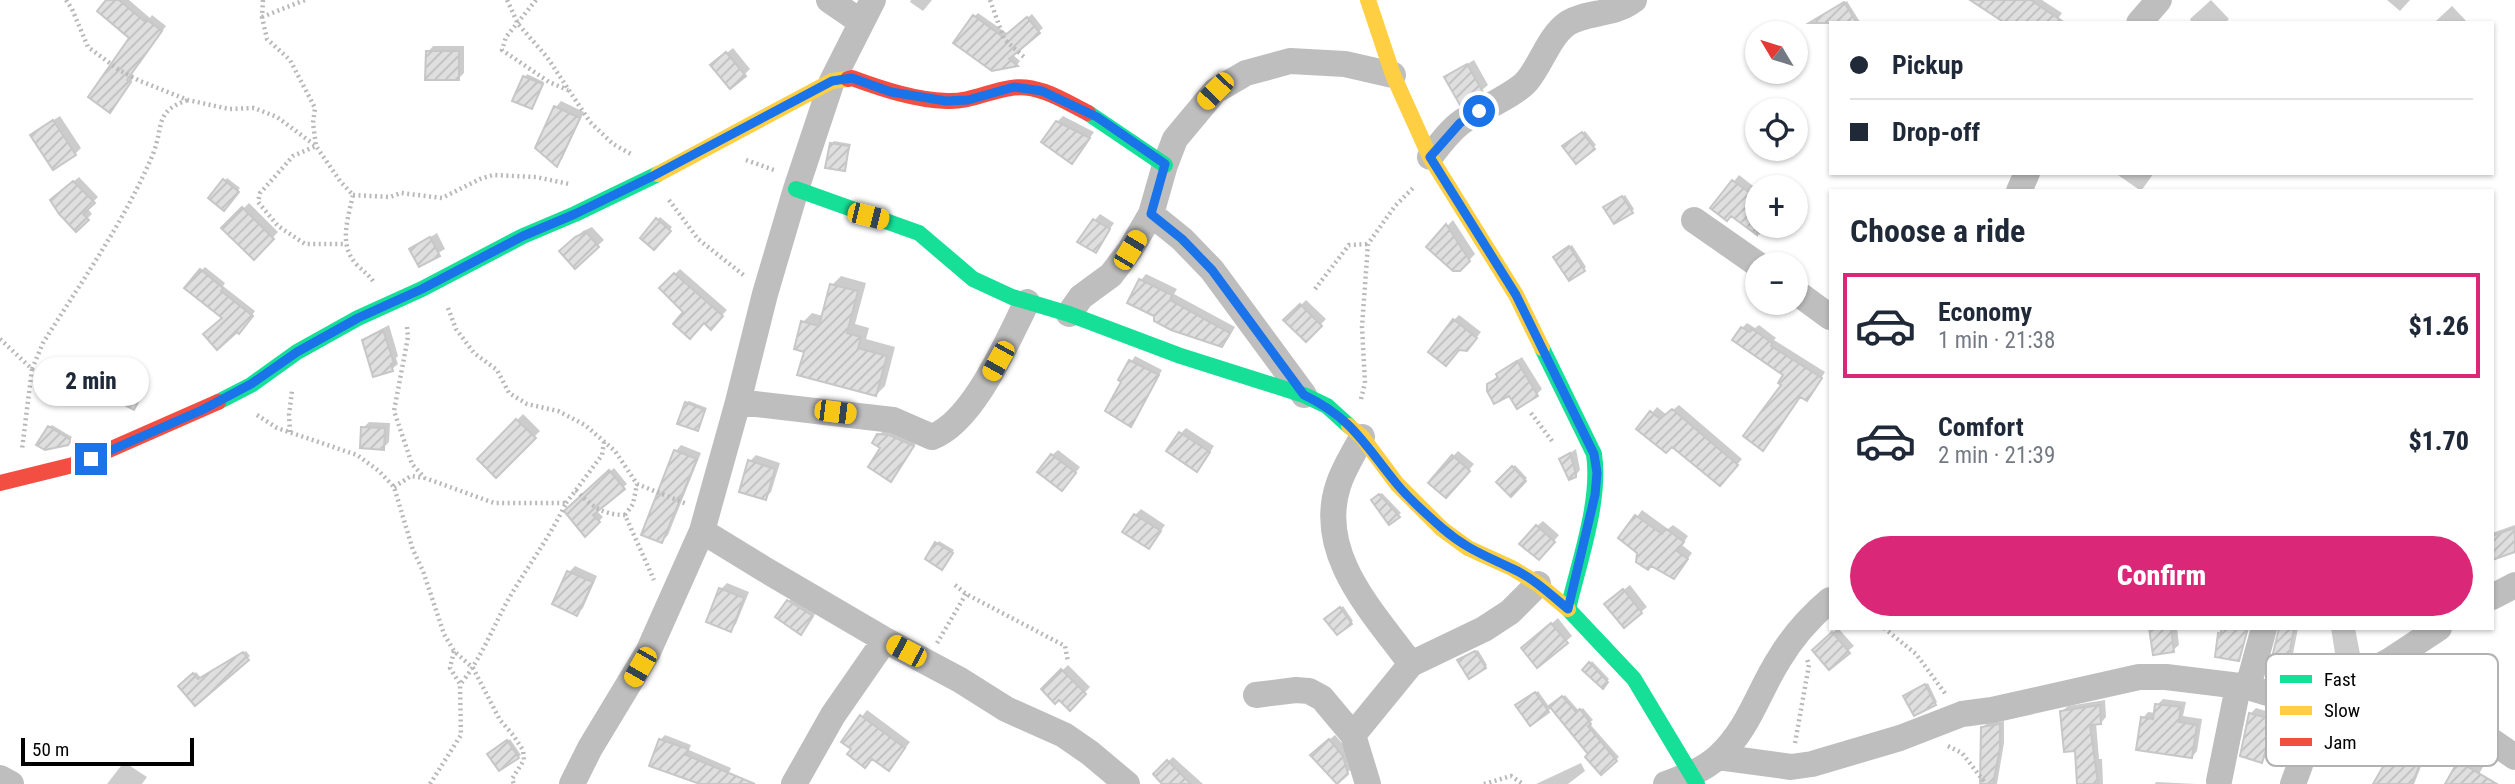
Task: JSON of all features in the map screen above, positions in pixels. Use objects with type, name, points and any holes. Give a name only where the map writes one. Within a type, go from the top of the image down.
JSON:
[{"type":"street","points":[[572,784],[590,748],[648,652],[702,531],[796,189],[832,81],[867,11],[829,0]]},
{"type":"street","points":[[1368,0],[1393,75],[1430,157],[1516,295],[1594,454],[1597,473],[1595,495],[1568,609]]},
{"type":"street","points":[[1430,157],[1460,123],[1518,90],[1527,81],[1558,32],[1568,23],[1581,17],[1614,11],[1633,0]]},
{"type":"street","points":[[2141,21],[2159,0]]},
{"type":"street","points":[[1069,314],[1081,297],[1111,275],[1121,262],[1151,214],[1175,139],[1215,91],[1246,73],[1290,61],[1356,66],[1393,75]]},
{"type":"street","points":[[0,483],[25,479],[86,461],[174,423],[251,384],[297,352],[382,306],[657,174],[832,81],[852,78],[891,92],[946,101],[968,100],[1014,87],[1042,91],[1097,117],[1165,164]]},
{"type":"street","points":[[796,189],[919,233],[973,279],[1027,302],[1069,314],[1178,355],[1304,395],[1327,406],[1356,431],[1397,484],[1443,529],[1468,548],[1487,559],[1512,568],[1538,584],[1568,609],[1634,679],[1695,779]]},
{"type":"street","points":[[1151,214],[1182,239],[1212,270],[1304,395]]},
{"type":"street","points":[[1694,220],[1745,255]]},
{"type":"street","points":[[1808,301],[1829,316]]},
{"type":"street","points":[[738,402],[893,420],[932,437],[945,432],[985,386],[1027,302]]},
{"type":"street","points":[[1356,431],[1338,485],[1332,514],[1341,557],[1349,579],[1412,664]]},
{"type":"street","points":[[702,531],[1006,709],[1064,735],[1127,784]]},
{"type":"street","points":[[1353,735],[1412,664],[1484,629],[1510,611],[1538,584]]},
{"type":"street","points":[[2494,596],[2515,585]]},
{"type":"street","points":[[1666,784],[1695,779],[1718,757],[1742,729],[1777,662],[1799,631],[1829,601]]},
{"type":"street","points":[[2219,781],[2243,687],[2263,630]]},
{"type":"street","points":[[2400,654],[2436,630]]},
{"type":"street","points":[[794,784],[833,715],[886,640]]},
{"type":"street","points":[[1718,757],[1791,767],[1812,764],[1900,738],[1962,714],[2139,677],[2166,677],[2243,687],[2266,693]]},
{"type":"street","points":[[1256,695],[1296,690],[1309,691],[1322,698],[1353,735],[1368,784]]},
{"type":"street","points":[[2498,745],[2515,757]]},
{"type":"street","points":[[2293,784],[2300,766]]},
{"type":"street","points":[[0,778],[11,784]]},
{"type":"path","points":[[66,0],[88,47],[119,70],[188,100],[229,109],[254,108],[276,117],[316,146],[353,195],[390,197],[401,193],[442,198],[480,178],[493,175],[536,177],[576,184]]},
{"type":"path","points":[[263,0],[262,18],[267,39],[290,60],[315,108],[313,123],[316,146]]},
{"type":"path","points":[[262,18],[304,0]]},
{"type":"path","points":[[507,0],[518,23],[547,57],[590,122],[613,144],[657,174],[698,239],[739,270],[765,295]]},
{"type":"path","points":[[536,0],[506,37],[502,51],[549,82],[568,90]]},
{"type":"path","points":[[990,0],[1004,39],[1029,61],[1042,91]]},
{"type":"path","points":[[25,479],[21,462],[32,369],[43,343],[135,193],[155,150],[163,119],[171,106],[188,100]]},
{"type":"path","points":[[731,134],[734,155],[792,176],[796,189]]},
{"type":"path","points":[[316,146],[293,156],[265,187],[258,202],[278,226],[305,244],[345,244]]},
{"type":"path","points":[[1356,431],[1364,383],[1362,327],[1368,243],[1395,206],[1429,174],[1430,157]]},
{"type":"path","points":[[353,195],[345,244],[356,264],[368,274],[385,299],[382,306]]},
{"type":"path","points":[[1315,289],[1349,246],[1368,243]]},
{"type":"path","points":[[444,278],[448,311],[456,329],[474,353],[497,370],[509,393],[527,404],[567,416],[585,425],[615,451],[637,484],[694,507],[702,531]]},
{"type":"path","points":[[404,297],[408,337],[394,411],[412,464],[425,478]]},
{"type":"path","points":[[0,339],[32,369]]},
{"type":"path","points":[[217,402],[246,408],[277,428],[357,455],[379,471],[394,487],[413,550],[423,571],[444,635],[454,651],[473,668],[500,720],[523,750],[524,760],[512,779],[514,784]]},
{"type":"path","points":[[460,684],[473,668],[508,600],[535,554],[553,531],[566,503],[602,455],[604,442]]},
{"type":"path","points":[[394,487],[411,476],[425,478],[494,503],[566,503]]},
{"type":"path","points":[[625,515],[633,504],[637,484]]},
{"type":"path","points":[[576,490],[592,507],[610,515],[625,515]]},
{"type":"path","points":[[625,515],[668,608]]},
{"type":"path","points":[[956,585],[966,594],[1065,646],[1068,662]]},
{"type":"path","points":[[926,662],[966,594]]},
{"type":"path","points":[[1886,630],[1916,654],[1962,714]]},
{"type":"path","points":[[430,784],[461,735],[460,684],[450,668],[454,651]]},
{"type":"path","points":[[1791,767],[1809,664]]},
{"type":"path","points":[[1944,743],[1962,753],[1986,784]]},
{"type":"path","points":[[1484,784],[1511,776],[1523,784]]},
{"type":"building","points":[[106,0],[119,0],[144,21],[146,19],[162,31],[127,80],[131,82],[110,113],[88,97],[129,38],[97,11]]},
{"type":"building","points":[[1970,0],[2031,0],[2062,21],[2002,21]]},
{"type":"building","points":[[1844,2],[1856,21],[1829,21],[1809,23]]},
{"type":"building","points":[[973,15],[1003,37],[1027,17],[1040,33],[1009,59],[1018,66],[992,71],[953,43]]},
{"type":"building","points":[[426,51],[459,51],[459,80],[425,80]]},
{"type":"building","points":[[726,52],[746,76],[730,89],[710,65]]},
{"type":"building","points":[[1467,64],[1483,92],[1460,105],[1444,77]]},
{"type":"building","points":[[523,76],[543,84],[532,109],[512,101]]},
{"type":"building","points":[[554,106],[580,118],[557,167],[535,148]]},
{"type":"building","points":[[53,120],[76,155],[53,170],[30,135]]},
{"type":"building","points":[[1056,121],[1090,138],[1072,164],[1041,142]]},
{"type":"building","points":[[1582,132],[1595,149],[1576,164],[1562,146]]},
{"type":"building","points":[[830,143],[849,146],[845,171],[825,168]]},
{"type":"building","points":[[223,179],[239,192],[224,211],[208,198]]},
{"type":"building","points":[[1732,180],[1745,189],[1745,226],[1731,216],[1727,221],[1710,208]]},
{"type":"building","points":[[73,181],[95,203],[83,214],[89,220],[76,232],[50,200]]},
{"type":"building","points":[[1622,196],[1633,213],[1614,224],[1603,207]]},
{"type":"building","points":[[242,207],[274,239],[254,260],[221,228]]},
{"type":"building","points":[[656,218],[671,231],[654,250],[640,238]]},
{"type":"building","points":[[1093,219],[1110,229],[1096,253],[1077,242]]},
{"type":"building","points":[[1446,224],[1470,261],[1460,271],[1453,271],[1426,247]]},
{"type":"building","points":[[586,232],[599,247],[575,269],[559,251],[575,237]]},
{"type":"building","points":[[430,237],[440,256],[419,267],[409,249]]},
{"type":"building","points":[[1569,246],[1585,271],[1569,281],[1553,257]]},
{"type":"building","points":[[200,269],[223,288],[221,291],[253,316],[239,334],[237,332],[217,350],[203,334],[222,318],[184,288]]},
{"type":"building","points":[[674,273],[723,316],[711,330],[704,323],[690,339],[673,324],[683,312],[659,288]]},
{"type":"building","points":[[1139,279],[1172,295],[1170,300],[1230,333],[1222,347],[1171,330],[1154,321],[1154,316],[1127,303]]},
{"type":"building","points":[[830,284],[858,291],[847,333],[861,337],[858,348],[887,356],[876,396],[797,375],[804,352],[794,349],[801,321],[819,326]]},
{"type":"building","points":[[1300,304],[1322,326],[1306,342],[1283,320]]},
{"type":"building","points":[[1453,319],[1477,338],[1467,351],[1459,350],[1446,366],[1428,352]]},
{"type":"building","points":[[1741,327],[1750,332],[1752,329],[1772,343],[1771,346],[1822,378],[1807,401],[1800,397],[1763,451],[1743,436],[1781,385],[1778,383],[1783,375],[1732,340]]},
{"type":"building","points":[[383,330],[394,363],[391,364],[393,371],[373,377],[362,340]]},
{"type":"building","points":[[1129,360],[1159,375],[1131,427],[1105,411],[1121,382],[1118,380]]},
{"type":"building","points":[[1517,361],[1538,396],[1517,409],[1509,396],[1494,404],[1487,391],[1487,384],[1498,378],[1496,374]]},
{"type":"building","points":[[120,377],[144,390],[134,410],[109,397]]},
{"type":"building","points":[[685,402],[705,410],[698,431],[677,424]]},
{"type":"building","points":[[1672,409],[1738,465],[1720,486],[1672,447],[1666,453],[1636,429],[1650,411],[1660,419]]},
{"type":"building","points":[[516,419],[536,438],[496,478],[477,459]]},
{"type":"building","points":[[48,426],[71,440],[68,445],[45,450],[36,445]]},
{"type":"building","points":[[361,427],[385,428],[384,450],[360,448]]},
{"type":"building","points":[[1179,432],[1210,452],[1197,472],[1166,451]]},
{"type":"building","points":[[877,434],[889,435],[914,446],[891,482],[868,467],[880,448],[872,443]]},
{"type":"building","points":[[674,450],[697,459],[662,543],[641,535]]},
{"type":"building","points":[[1570,453],[1576,477],[1569,480],[1559,459]]},
{"type":"building","points":[[1051,454],[1076,473],[1062,491],[1037,472]]},
{"type":"building","points":[[1452,455],[1470,471],[1446,498],[1428,483]]},
{"type":"building","points":[[748,460],[775,469],[766,500],[739,492]]},
{"type":"building","points":[[1512,466],[1526,481],[1511,497],[1496,482]]},
{"type":"building","points":[[609,470],[625,489],[593,515],[600,522],[585,537],[564,511]]},
{"type":"building","points":[[1379,494],[1400,517],[1389,525],[1371,500]]},
{"type":"building","points":[[1134,514],[1161,531],[1149,549],[1122,532]]},
{"type":"building","points":[[1635,515],[1662,534],[1666,529],[1684,542],[1677,551],[1688,559],[1674,579],[1651,566],[1648,570],[1636,562],[1637,553],[1618,538]]},
{"type":"building","points":[[1536,525],[1555,542],[1539,560],[1519,544]]},
{"type":"building","points":[[2515,528],[2515,552],[2494,559],[2494,535]]},
{"type":"building","points":[[935,542],[953,553],[942,570],[925,559]]},
{"type":"building","points":[[567,571],[593,582],[577,616],[552,604]]},
{"type":"building","points":[[719,588],[744,598],[731,632],[706,622]]},
{"type":"building","points":[[1623,589],[1642,613],[1624,628],[1604,604]]},
{"type":"building","points":[[787,600],[813,616],[801,635],[775,617]]},
{"type":"building","points":[[1340,607],[1352,624],[1337,635],[1324,619]]},
{"type":"building","points":[[1551,623],[1568,643],[1537,668],[1521,648]]},
{"type":"building","points":[[2149,630],[2171,630],[2174,652],[2153,655]]},
{"type":"building","points":[[2221,630],[2247,630],[2239,661],[2215,657],[2218,633],[2221,634]]},
{"type":"building","points":[[2279,630],[2294,630],[2289,654],[2273,654]]},
{"type":"building","points":[[1832,632],[1850,653],[1829,670],[1812,650]]},
{"type":"building","points":[[1475,651],[1486,668],[1469,679],[1457,660]]},
{"type":"building","points":[[243,652],[249,660],[195,706],[178,686],[193,673],[198,679]]},
{"type":"building","points":[[1589,662],[1608,682],[1603,689],[1582,670]]},
{"type":"building","points":[[1061,669],[1086,694],[1070,711],[1059,700],[1055,704],[1041,689]]},
{"type":"building","points":[[1925,684],[1936,705],[1914,716],[1903,696]]},
{"type":"building","points":[[1535,692],[1549,712],[1530,726],[1515,705]]},
{"type":"building","points":[[1562,696],[1576,712],[1580,709],[1591,724],[1588,726],[1617,761],[1601,775],[1585,757],[1588,754],[1549,706]]},
{"type":"building","points":[[2155,704],[2181,707],[2179,722],[2197,725],[2192,758],[2136,750],[2141,717],[2153,719]]},
{"type":"building","points":[[2100,705],[2101,724],[2090,725],[2098,784],[2077,784],[2075,751],[2064,752],[2060,711]]},
{"type":"building","points":[[2249,713],[2266,718],[2266,750],[2262,763],[2240,756]]},
{"type":"building","points":[[860,715],[905,748],[889,771],[872,759],[865,768],[847,754],[851,749],[841,742]]},
{"type":"building","points":[[2000,724],[2000,748],[1993,784],[1980,784],[1981,727]]},
{"type":"building","points":[[659,739],[688,749],[686,755],[755,784],[700,784],[649,766]]},
{"type":"building","points":[[1329,739],[1343,756],[1348,774],[1337,784],[1310,755]]},
{"type":"building","points":[[507,740],[519,758],[499,771],[487,754]]},
{"type":"building","points":[[1167,760],[1191,784],[1162,784],[1153,774]]},
{"type":"building","points":[[2383,766],[2419,766],[2412,784],[2373,784]]},
{"type":"building","points":[[2455,766],[2466,766],[2497,784],[2445,784]]},
{"type":"traffic: fast","points":[[1088,113],[1165,165]]},
{"type":"traffic: fast","points":[[218,402],[251,385],[297,352],[358,318],[422,289],[523,236],[658,174]]},
{"type":"traffic: fast","points":[[796,189],[919,233],[973,279],[1012,297],[1069,314],[1178,355],[1304,395],[1327,406],[1349,426]]},
{"type":"traffic: fast","points":[[1542,348],[1594,454],[1592,511],[1568,609],[1634,679],[1697,784]]},
{"type":"traffic: slow","points":[[1368,0],[1393,75],[1430,157],[1516,295],[1542,348]]},
{"type":"traffic: slow","points":[[658,174],[832,81],[848,79]]},
{"type":"traffic: slow","points":[[1349,426],[1362,437],[1397,484],[1442,529],[1468,548],[1512,568],[1538,584],[1568,609]]},
{"type":"traffic: jam","points":[[848,79],[911,96],[947,101],[964,100],[1003,89],[1031,88],[1051,94],[1088,113]]},
{"type":"traffic: jam","points":[[0,483],[77,464],[218,402]]},
{"type":"route","points":[[91,459],[202,410],[251,384],[297,352],[358,318],[422,289],[523,236],[651,177],[832,81],[852,78],[891,92],[946,101],[968,100],[1014,87],[1028,87],[1097,117],[1165,164],[1151,214],[1182,239],[1212,270],[1304,395],[1327,406],[1362,437],[1397,484],[1443,529],[1487,559],[1512,568],[1538,584],[1568,609],[1595,495],[1597,473],[1594,454],[1516,295],[1430,157],[1460,123],[1479,111]]}]
